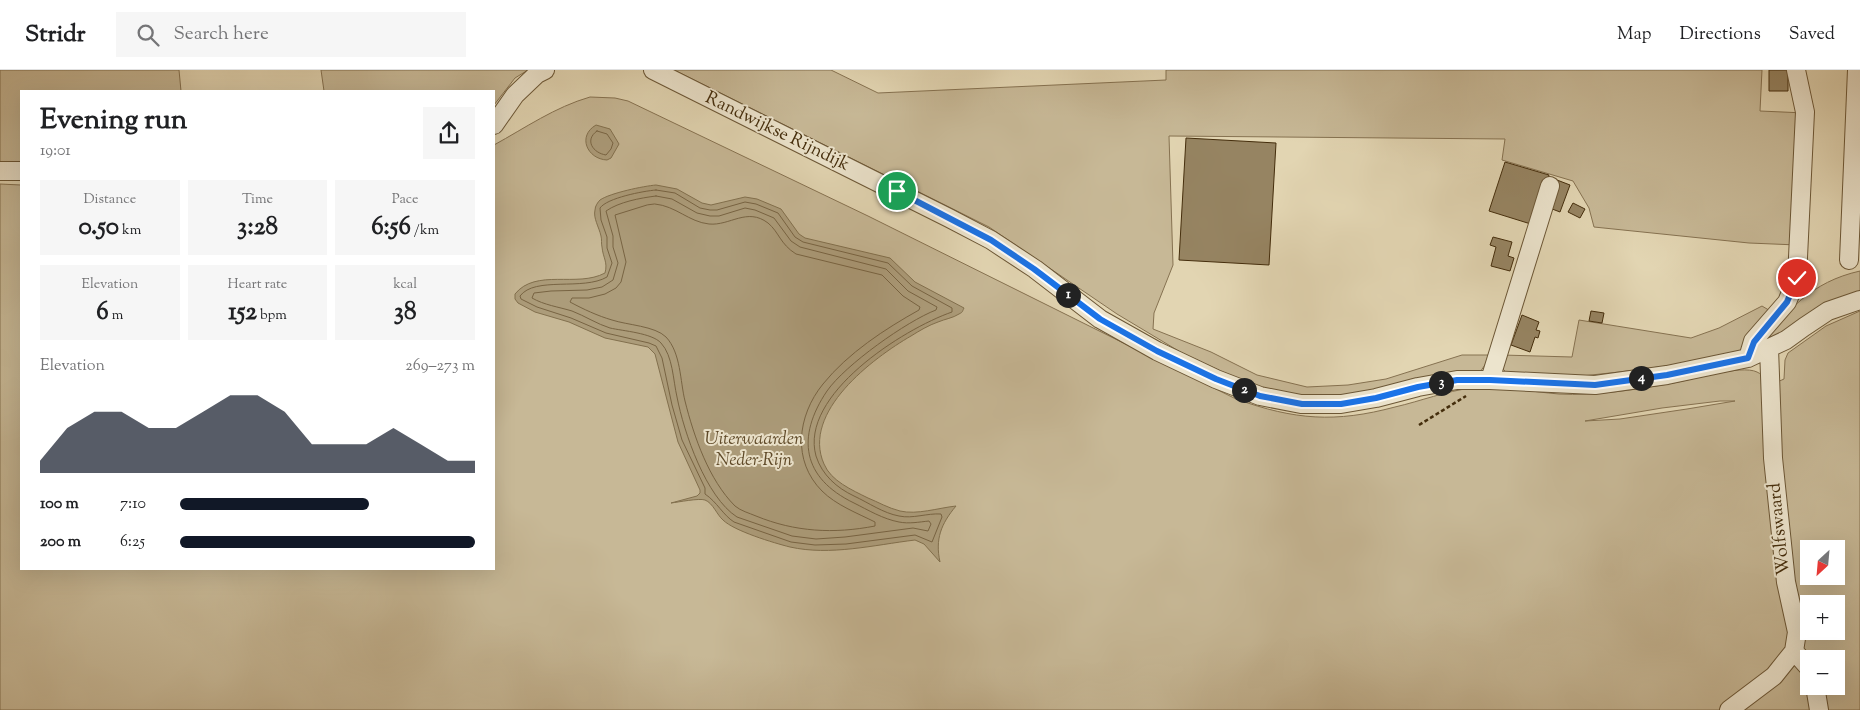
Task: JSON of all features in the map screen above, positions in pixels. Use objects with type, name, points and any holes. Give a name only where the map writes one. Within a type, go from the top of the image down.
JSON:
[{"type":"street","points":[[495,124],[515,95],[537,74],[545,70]]},
{"type":"street","name":"Randwijkse Rijndijk","points":[[653,70],[991,240],[1034,269],[1100,319],[1157,351],[1216,379],[1260,396],[1302,404],[1341,404],[1457,380],[1595,385],[1667,375],[1748,358],[1786,340],[1828,311],[1860,300]]},
{"type":"street","points":[[1748,358],[1754,342],[1787,302],[1797,278],[1805,112],[1796,70]]},
{"type":"street","points":[[1849,260],[1857,70]]},
{"type":"street","points":[[0,171],[20,171]]},
{"type":"street","points":[[1490,380],[1550,186]]},
{"type":"street","name":"Wolfswaard","points":[[1769,348],[1772,458],[1786,582],[1797,632],[1794,651]]},
{"type":"street","points":[[1729,710],[1774,676],[1794,651],[1800,658]]},
{"type":"street","points":[[1816,695],[1819,710]]},
{"type":"path","points":[[1418,425],[1470,394]]},
{"type":"green space","points":[[0,70],[179,70],[181,90],[20,90],[20,165],[0,163]]},
{"type":"green space","points":[[321,70],[528,70],[515,78],[495,104],[495,90],[324,90]]},
{"type":"green space","points":[[674,70],[831,70],[878,93],[1166,80],[1166,70],[1762,70],[1760,111],[1805,113],[1797,245],[1749,243],[1594,227],[1589,208],[1573,181],[1502,160],[1505,139],[1169,136],[1173,265],[1154,313],[1153,329],[1211,352],[1257,375],[1307,387],[1348,385],[1386,379],[1462,355],[1492,355],[1480,372],[1366,393],[1323,398],[1277,392],[1242,381],[1182,353],[1117,314],[989,227]]},
{"type":"green space","name":"Uiterwaarden Neder-Rijn","points":[[590,97],[615,98],[628,101],[868,216],[1236,399],[1296,415],[1334,417],[1373,412],[1453,391],[1482,387],[1573,394],[1614,392],[1739,370],[1759,373],[1766,387],[1784,379],[1785,360],[1788,353],[1826,326],[1860,311],[1860,710],[0,710],[0,184],[20,185],[20,570],[495,570],[495,144],[540,118]],"holes":[[[1735,401],[1620,419],[1585,421],[1662,408]]]},
{"type":"green space","points":[[1860,271],[1860,294],[1758,347],[1780,321],[1814,290],[1828,282]]},
{"type":"green space","points":[[1762,306],[1772,312],[1742,351],[1682,364],[1582,376],[1506,372],[1502,368],[1502,355],[1572,357],[1579,320],[1691,338],[1719,328]]},
{"type":"water","points":[[596,125],[610,129],[619,144],[611,158],[607,160],[594,156],[587,146],[587,135]]},
{"type":"water","points":[[656,185],[677,189],[702,203],[711,205],[745,197],[757,199],[781,209],[799,234],[805,238],[890,258],[915,282],[964,308],[957,315],[917,332],[878,358],[861,372],[831,406],[823,425],[820,444],[827,470],[837,480],[868,498],[891,508],[907,512],[920,512],[956,506],[946,519],[940,532],[938,546],[940,562],[924,544],[915,540],[836,550],[790,547],[765,540],[728,524],[705,500],[671,503],[697,496],[700,490],[678,442],[655,354],[648,347],[605,338],[569,322],[535,312],[518,303],[515,299],[515,294],[524,286],[534,282],[582,279],[605,273],[606,263],[595,216],[597,204],[600,200],[611,195]]},
{"type":"building","points":[[1769,70],[1788,70],[1788,91],[1769,91]]},
{"type":"building","points":[[1186,138],[1276,143],[1269,265],[1179,260]]},
{"type":"building","points":[[1505,162],[1549,175],[1534,225],[1489,211]]},
{"type":"building","points":[[1557,180],[1570,185],[1560,212],[1547,207]]},
{"type":"building","points":[[1573,203],[1585,209],[1580,218],[1568,212]]},
{"type":"building","points":[[1493,237],[1512,242],[1508,256],[1514,258],[1510,271],[1491,266],[1496,247],[1490,245]]},
{"type":"building","points":[[1591,311],[1604,313],[1602,323],[1589,321]]},
{"type":"building","points":[[1522,315],[1539,322],[1536,330],[1540,331],[1538,338],[1535,337],[1530,352],[1511,345]]},
{"type":"route","points":[[897,191],[991,240],[1034,269],[1100,319],[1157,351],[1216,379],[1260,396],[1302,404],[1341,404],[1457,380],[1595,385],[1667,375],[1748,358],[1754,342],[1787,302],[1797,278]]}]
